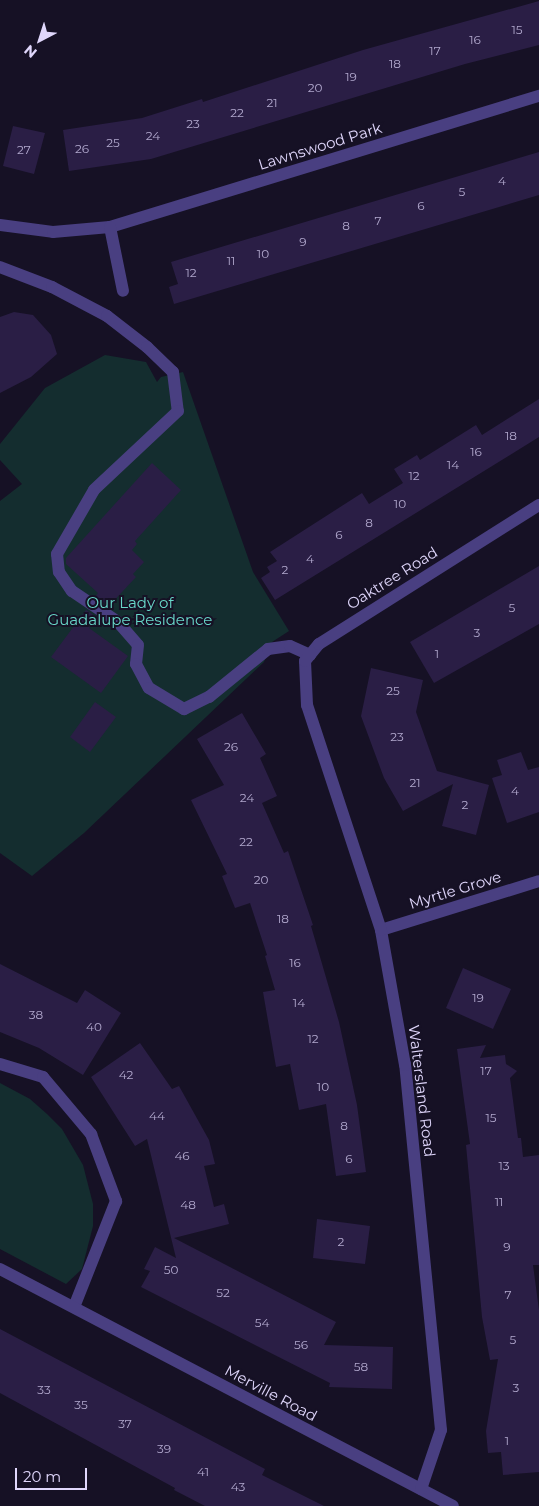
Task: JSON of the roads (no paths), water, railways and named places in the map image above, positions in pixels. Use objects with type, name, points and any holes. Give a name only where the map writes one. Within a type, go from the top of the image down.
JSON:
[{"type":"street","name":"Lawnswood Park","points":[[0,225],[52,232],[110,227],[539,96]]},
{"type":"street","points":[[110,227],[123,291]]},
{"type":"street","points":[[0,267],[52,286],[106,316],[147,347],[172,372],[178,411],[94,490],[57,554],[59,572],[72,591],[118,622],[138,645],[136,664],[149,688],[184,709],[209,697],[268,649],[290,646],[310,655]]},
{"type":"street","name":"Oaktree Road","points":[[310,655],[319,644],[539,505]]},
{"type":"street","name":"Waltersland Road","points":[[310,655],[305,661],[308,705],[381,930],[405,1066],[441,1430],[421,1489]]},
{"type":"street","name":"Myrtle Grove","points":[[381,930],[539,882]]},
{"type":"street","points":[[0,1064],[43,1077],[92,1134],[116,1201],[74,1307]]},
{"type":"street","name":"Merville Road","points":[[0,1269],[453,1506]]},
{"type":"park label","name":"Our Lady of Guadalupe Residence","points":[[130,610]]}]
